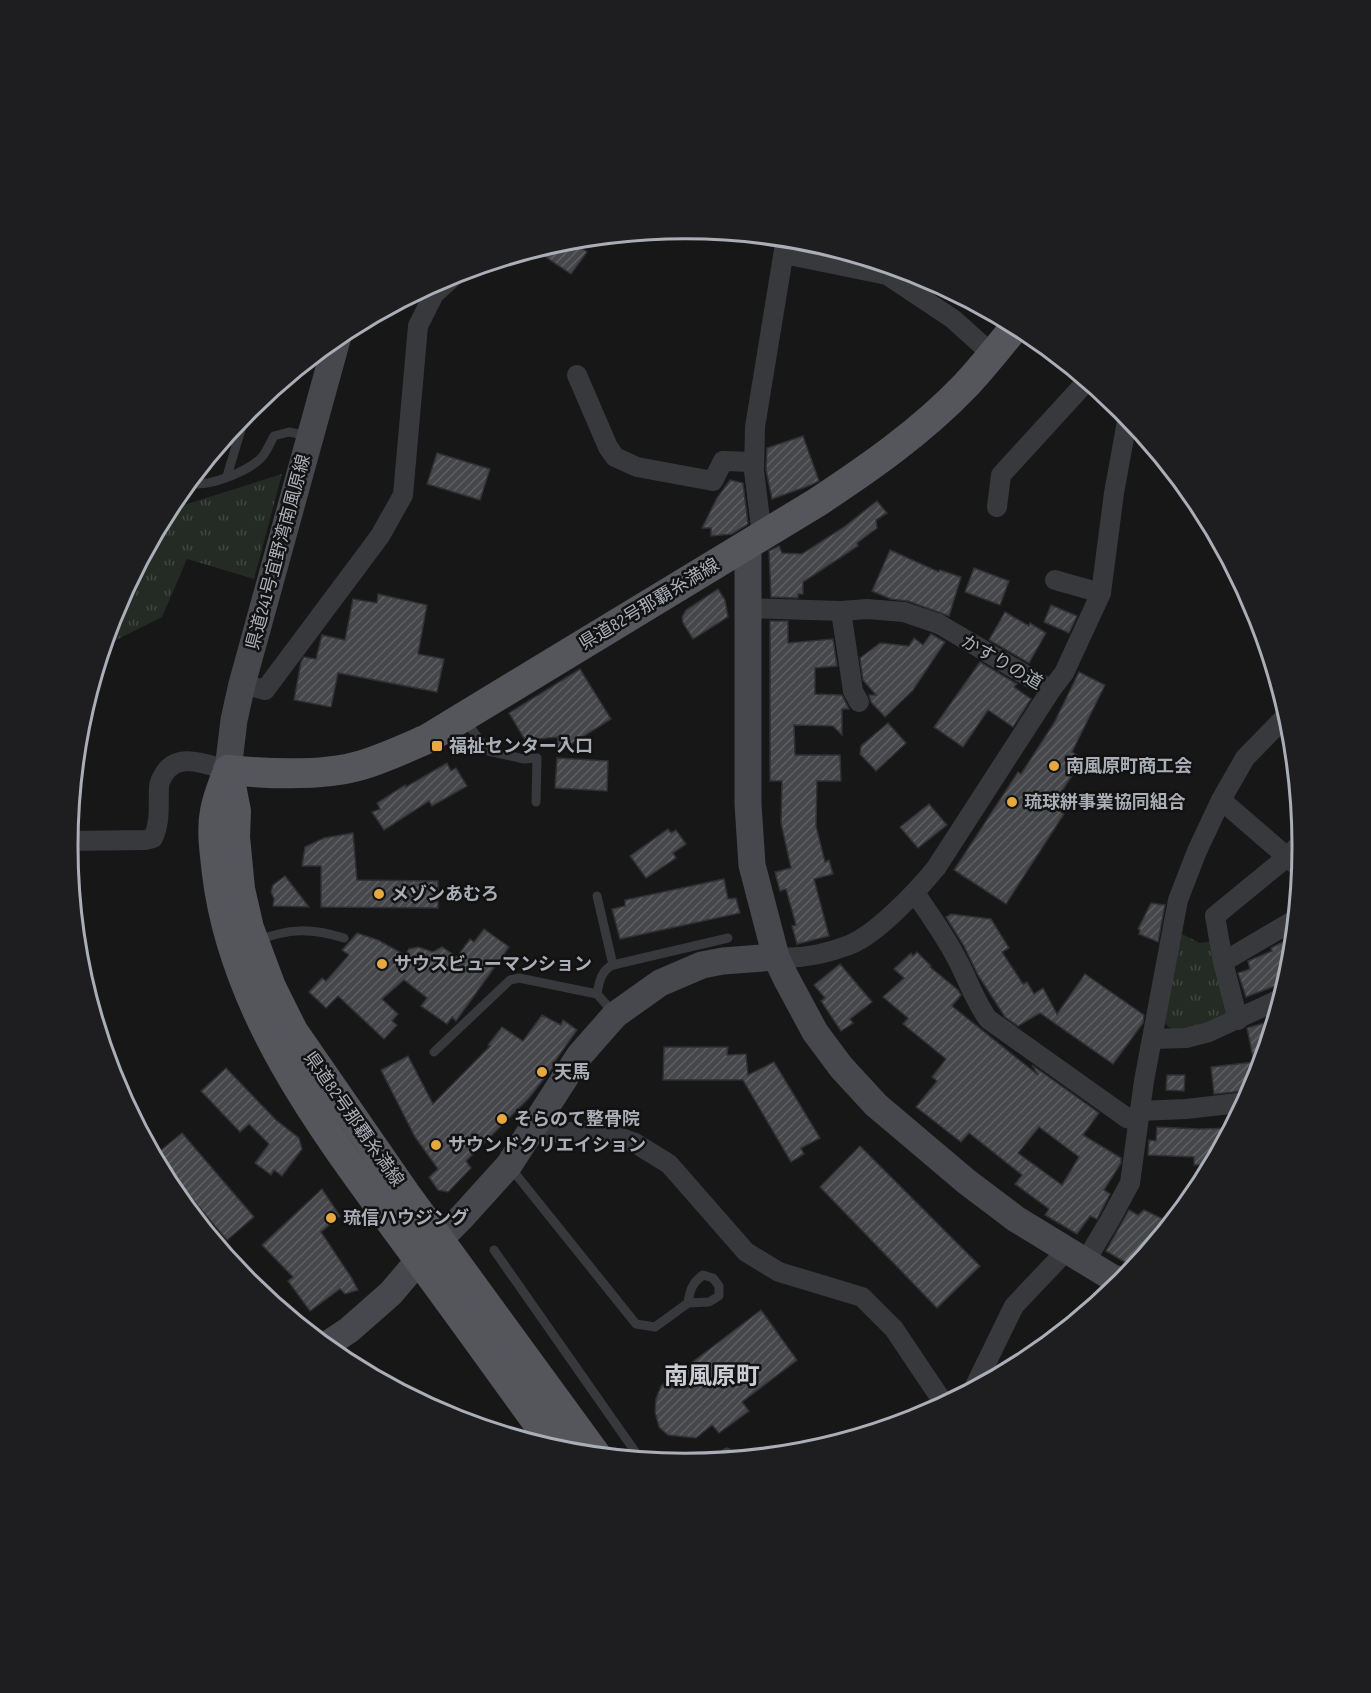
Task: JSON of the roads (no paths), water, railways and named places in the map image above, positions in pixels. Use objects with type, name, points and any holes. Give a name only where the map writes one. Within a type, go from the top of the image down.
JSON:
[{"type":"main road","name":"県道82号那覇糸満線","points":[[228,770],[276,774],[332,771],[361,765],[427,739],[816,503],[880,460],[920,428],[965,386],[1010,333]]},
{"type":"main road","name":"県道82号那覇糸満線","points":[[228,770],[236,811],[235,837],[240,889],[254,942],[271,987],[293,1031],[350,1114],[429,1250],[550,1438]]},
{"type":"main road","name":"県道82号那覇糸満線","points":[[228,770],[215,810],[214,848],[219,891],[231,945],[265,1028],[306,1099],[360,1180],[429,1250],[589,1446]]},
{"type":"street","points":[[785,248],[755,427],[753,462],[755,540],[749,608],[748,804],[750,844],[752,865],[776,957],[795,998],[815,1032],[841,1067],[876,1105],[967,1182],[1016,1219],[1113,1278]]},
{"type":"street","points":[[898,277],[953,319],[993,355]]},
{"type":"street","points":[[242,684],[265,690],[380,536],[403,495],[418,326],[434,294]]},
{"type":"street","name":"県道241号宜野湾南風原線","points":[[228,770],[234,720],[242,684],[334,352]]},
{"type":"street","points":[[577,375],[608,447],[615,457],[637,467],[713,481],[723,461],[753,462]]},
{"type":"street","points":[[997,507],[1002,475],[1082,387]]},
{"type":"street","points":[[1051,690],[1064,673],[1101,593],[1114,492],[1126,428]]},
{"type":"street","points":[[1055,580],[1101,593]]},
{"type":"street","name":"かすりの道","points":[[749,608],[841,611],[867,609],[904,612],[939,624],[1051,690],[936,868],[915,893],[870,932],[850,945],[795,959],[776,957]]},
{"type":"street","points":[[841,611],[853,691],[859,702]]},
{"type":"street","points":[[979,1378],[1014,1306],[1076,1256],[1110,1220],[1130,1183],[1138,1116],[1178,900],[1197,851],[1221,800],[1245,758],[1280,722]]},
{"type":"street","points":[[78,841],[153,838],[159,820],[159,783],[169,766],[182,761],[192,761],[228,770]]},
{"type":"street","points":[[1221,800],[1293,862]]},
{"type":"street","points":[[1238,1020],[1223,962],[1215,916],[1293,864]]},
{"type":"street","points":[[915,893],[942,932],[988,1019],[1127,1118],[1236,1103]]},
{"type":"street","points":[[1223,962],[1288,924]]},
{"type":"street","points":[[333,1341],[392,1293],[508,1165],[579,1056],[615,1014],[660,983],[702,965],[776,957]]},
{"type":"street","points":[[1152,1040],[1186,1038],[1238,1020],[1272,1003]]},
{"type":"street","points":[[529,1135],[598,1130],[635,1143],[669,1164],[746,1251],[779,1272],[862,1297],[894,1329],[940,1398]]},
{"type":"lane","points":[[198,486],[249,468],[263,455],[274,436],[288,432],[310,436]]},
{"type":"lane","points":[[227,476],[239,435]]},
{"type":"lane","points":[[463,717],[488,751],[514,757],[537,758],[536,802]]},
{"type":"lane","points":[[597,896],[613,964]]},
{"type":"lane","points":[[254,942],[282,932],[306,930],[321,931],[344,938]]},
{"type":"lane","points":[[597,994],[604,971],[613,964],[728,938]]},
{"type":"lane","points":[[434,1052],[510,980],[519,978],[597,994],[615,1014]]},
{"type":"lane","points":[[508,1165],[636,1324],[655,1327],[688,1303]]},
{"type":"lane","points":[[494,1250],[635,1452]]},
{"type":"place","name":"福祉センター入口","points":[[437,746]]},
{"type":"place","name":"南風原町商工会","points":[[1054,766]]},
{"type":"place","name":"琉球絣事業協同組合","points":[[1012,802]]},
{"type":"place","name":"メゾンあむろ","points":[[379,894]]},
{"type":"place","name":"サウスビューマンション","points":[[382,964]]},
{"type":"place","name":"天馬","points":[[542,1072]]},
{"type":"place","name":"そらのて整骨院","points":[[502,1119]]},
{"type":"place","name":"サウンドクリエイション","points":[[436,1145]]},
{"type":"place","name":"琉信ハウジング","points":[[331,1218]]},
{"type":"district","name":"南風原町","points":[[712,1376]]}]
